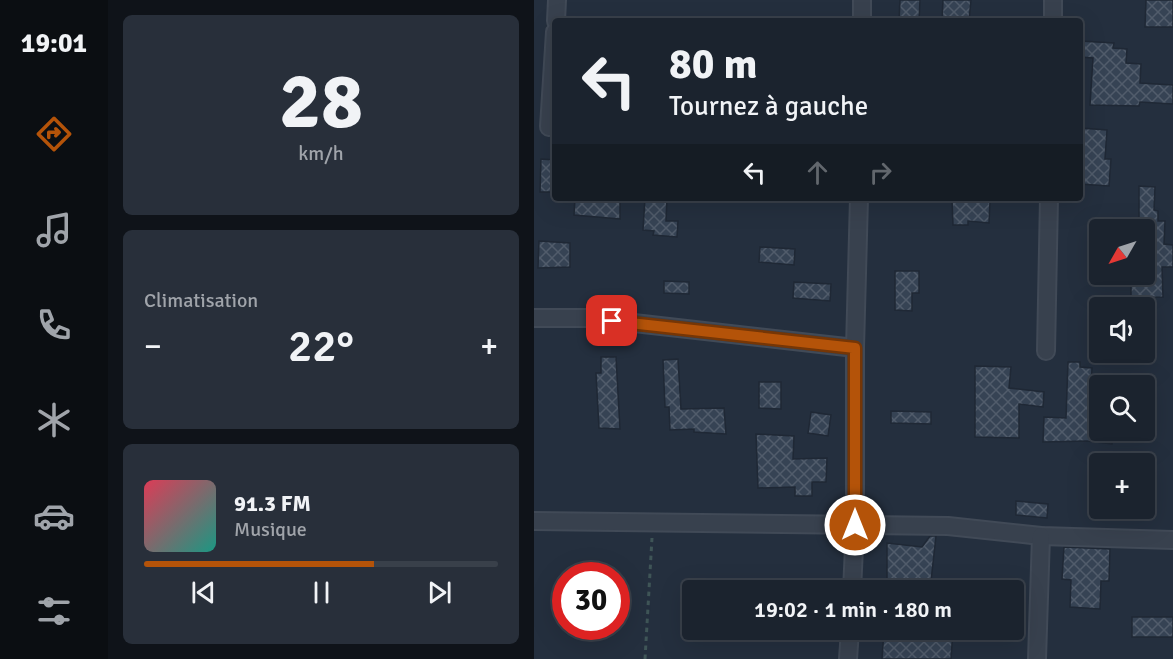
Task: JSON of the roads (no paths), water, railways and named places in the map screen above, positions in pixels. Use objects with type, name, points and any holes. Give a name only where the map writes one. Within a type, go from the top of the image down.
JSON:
[{"type":"street","points":[[556,18],[557,0]]},
{"type":"street","points":[[862,0],[862,18]]},
{"type":"street","points":[[1053,0],[1053,18]]},
{"type":"street","points":[[546,127],[552,64]]},
{"type":"street","points":[[852,580],[859,201]]},
{"type":"street","points":[[1046,351],[1049,201]]},
{"type":"street","points":[[534,318],[590,318],[855,348]]},
{"type":"street","points":[[534,521],[948,526],[1041,536],[1173,540]]},
{"type":"street","points":[[1037,659],[1041,536]]},
{"type":"street","points":[[848,659],[849,640]]}]
